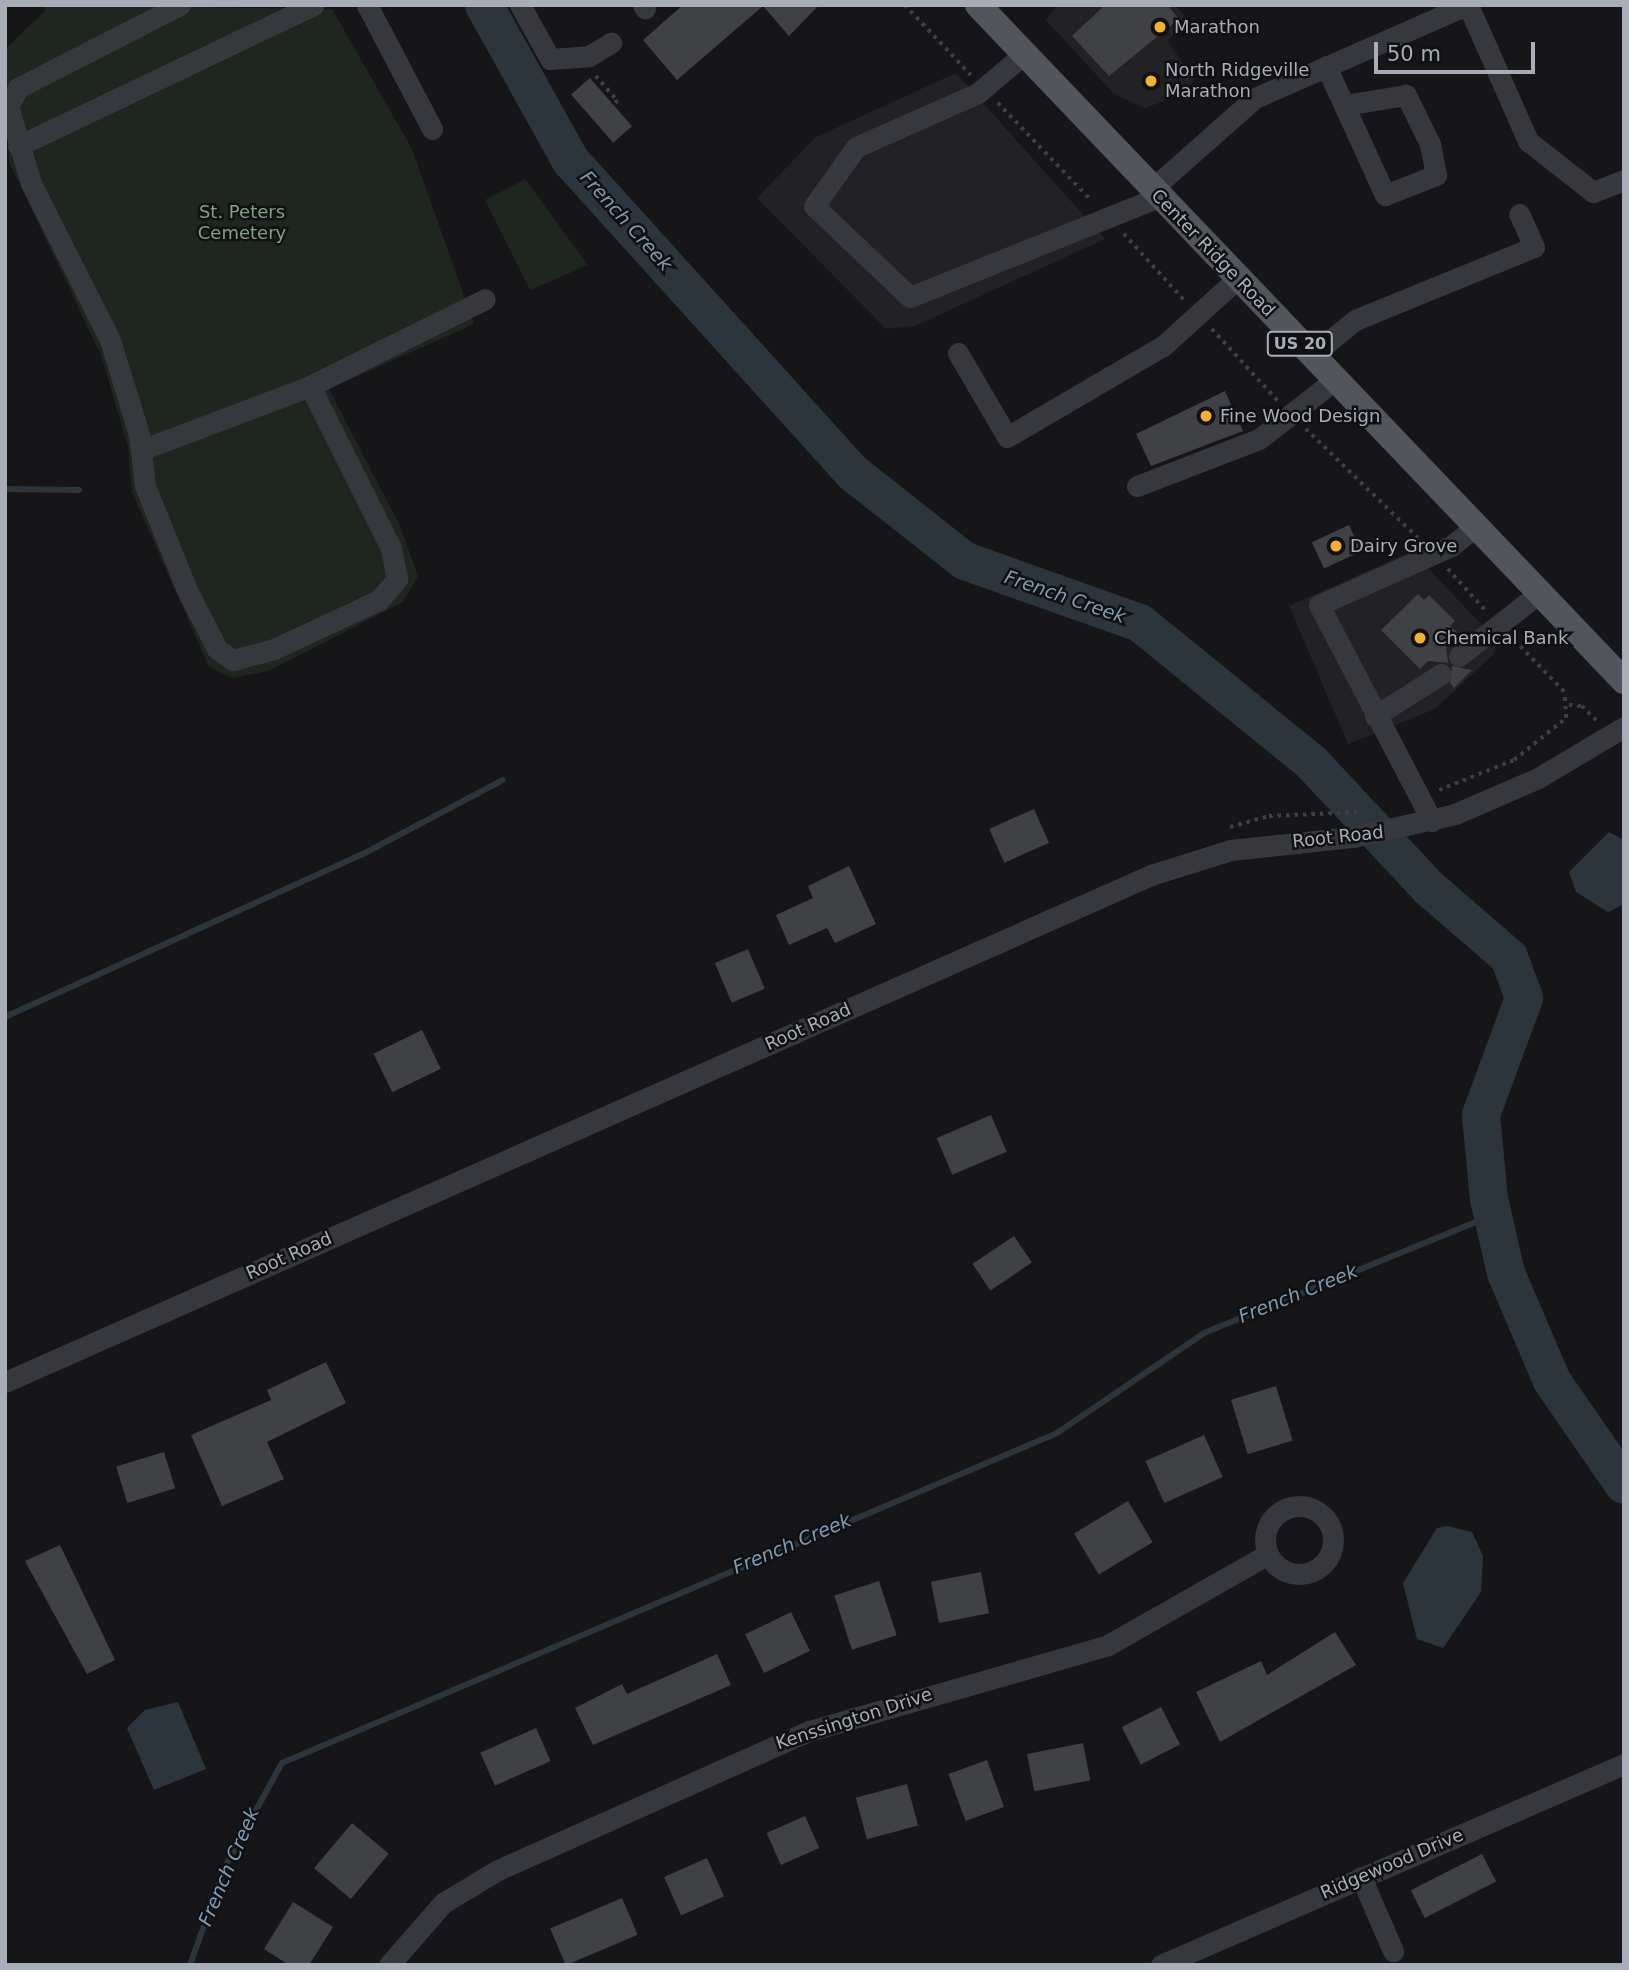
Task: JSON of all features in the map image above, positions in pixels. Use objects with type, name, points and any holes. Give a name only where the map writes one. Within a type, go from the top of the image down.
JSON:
[{"type":"main road","name":"Center Ridge Road","points":[[978,5],[1336,379],[1474,528],[1624,681]]},
{"type":"street","points":[[180,5],[18,88],[8,106],[18,146],[110,340],[141,450],[145,486],[217,649],[233,660],[274,649],[379,600],[397,579],[391,548],[310,386]]},
{"type":"street","points":[[18,146],[313,5]]},
{"type":"street","points":[[367,5],[432,129]]},
{"type":"street","points":[[520,5],[550,59],[589,56],[611,43]]},
{"type":"street","points":[[1024,54],[984,88],[856,147],[814,206],[910,297],[1108,218],[1156,193],[1255,98],[1467,5],[1528,141],[1593,192],[1624,180]]},
{"type":"street","points":[[1326,65],[1344,105],[1385,195],[1436,174],[1430,144],[1406,95],[1344,105]]},
{"type":"street","points":[[1312,355],[1355,320],[1534,247],[1519,214]]},
{"type":"street","points":[[958,353],[1007,437],[1201,317],[1237,278]]},
{"type":"street","points":[[141,450],[310,386],[485,299]]},
{"type":"street","points":[[1137,486],[1259,439],[1336,379]]},
{"type":"street","points":[[1432,821],[1319,605],[1434,554],[1474,528]]},
{"type":"street","points":[[1459,656],[1538,594]]},
{"type":"street","points":[[1376,716],[1441,674]]},
{"type":"street","name":"Root Road","points":[[5,1382],[1151,875],[1231,850],[1353,837],[1432,821],[1538,778],[1624,727]]},
{"type":"street","name":"Kenssington Drive","points":[[389,1965],[435,1910],[498,1870],[809,1731],[1108,1645],[1268,1554]]},
{"type":"street","name":"Ridgewood Drive","points":[[1161,1965],[1624,1764]]},
{"type":"street","points":[[1361,1877],[1394,1951]]},
{"type":"path","points":[[905,5],[1291,415],[1434,554],[1569,705],[1582,706]]},
{"type":"path","points":[[593,73],[618,101],[613,105]]},
{"type":"path","points":[[1419,797],[1514,760],[1561,726],[1569,705]]},
{"type":"path","points":[[1230,827],[1269,816],[1339,816]]},
{"type":"shaded area","points":[[1057,5],[1175,5],[1188,20],[1167,41],[1195,79],[1184,94],[1145,108],[1114,94],[1046,20]]},
{"type":"shaded area","points":[[956,73],[1105,239],[915,326],[886,329],[757,198],[816,137]]},
{"type":"shaded area","points":[[1412,551],[1498,642],[1493,655],[1435,709],[1348,744],[1289,606]]},
{"type":"shaded area","points":[[1609,832],[1624,840],[1624,904],[1608,912],[1576,892],[1569,872]]},
{"type":"shaded area","points":[[1447,1526],[1472,1532],[1483,1556],[1481,1592],[1443,1648],[1417,1639],[1403,1583],[1437,1528]]},
{"type":"shaded area","points":[[178,1702],[206,1769],[154,1790],[127,1728],[145,1710]]},
{"type":"green space","name":"St. Peters Cemetery","points":[[43,5],[332,9],[412,149],[474,324],[329,389],[400,526],[418,576],[403,602],[268,671],[232,678],[209,667],[132,492],[128,447],[101,355],[9,162],[5,49],[45,11]]},
{"type":"green space","points":[[525,179],[588,265],[530,290],[485,200]]},
{"type":"building","points":[[683,5],[819,5],[789,36],[763,6],[677,80],[643,40]]},
{"type":"building","points":[[1105,5],[1167,5],[1179,19],[1109,76],[1072,36]]},
{"type":"building","points":[[590,78],[632,126],[613,143],[571,94]]},
{"type":"building","name":"Fine Wood Design","points":[[1225,391],[1243,431],[1151,466],[1136,434]]},
{"type":"building","name":"Dairy Grove","points":[[1349,525],[1361,551],[1324,569],[1312,542]]},
{"type":"building","name":"Chemical Bank","points":[[1418,594],[1424,600],[1429,595],[1455,621],[1450,626],[1457,632],[1446,643],[1448,663],[1428,661],[1420,669],[1381,630]]},
{"type":"building","points":[[1452,666],[1472,670],[1454,688],[1450,683]]},
{"type":"building","points":[[1034,809],[1049,843],[1004,863],[989,829]]},
{"type":"building","points":[[849,866],[876,924],[835,943],[827,928],[789,945],[776,915],[813,898],[808,886]]},
{"type":"building","points":[[748,949],[765,989],[732,1003],[715,963]]},
{"type":"building","points":[[422,1030],[441,1069],[392,1092],[373,1054]]},
{"type":"building","points":[[991,1115],[1007,1152],[952,1175],[937,1138]]},
{"type":"building","points":[[1014,1236],[1032,1263],[990,1290],[973,1264]]},
{"type":"building","points":[[326,1362],[346,1403],[267,1442],[284,1479],[222,1506],[191,1435],[271,1400],[267,1390]]},
{"type":"building","points":[[1276,1386],[1293,1441],[1248,1454],[1231,1400]]},
{"type":"building","points":[[1204,1435],[1223,1477],[1164,1503],[1146,1461]]},
{"type":"building","points":[[164,1452],[175,1488],[127,1503],[116,1467]]},
{"type":"building","points":[[1128,1501],[1153,1542],[1099,1575],[1074,1533]]},
{"type":"building","points":[[60,1545],[115,1660],[87,1674],[25,1561]]},
{"type":"building","points":[[981,1572],[989,1613],[939,1623],[931,1582]]},
{"type":"building","points":[[879,1581],[897,1635],[852,1650],[834,1596]]},
{"type":"building","points":[[791,1612],[810,1651],[764,1673],[745,1634]]},
{"type":"building","points":[[1335,1632],[1356,1665],[1220,1742],[1196,1692],[1261,1661],[1267,1675]]},
{"type":"building","points":[[717,1654],[731,1685],[593,1745],[575,1708],[622,1684],[627,1694]]},
{"type":"building","points":[[1161,1707],[1180,1744],[1141,1764],[1122,1727]]},
{"type":"building","points":[[536,1728],[551,1761],[495,1786],[480,1753]]},
{"type":"building","points":[[1083,1743],[1090,1780],[1034,1791],[1027,1754]]},
{"type":"building","points":[[987,1760],[1004,1807],[966,1821],[948,1774]]},
{"type":"building","points":[[907,1784],[918,1826],[867,1839],[856,1798]]},
{"type":"building","points":[[805,1816],[819,1848],[781,1865],[767,1833]]},
{"type":"building","points":[[352,1823],[389,1854],[351,1899],[314,1868]]},
{"type":"building","points":[[1482,1854],[1496,1882],[1425,1918],[1411,1890]]},
{"type":"building","points":[[707,1858],[724,1896],[681,1915],[664,1877]]},
{"type":"building","points":[[622,1898],[638,1935],[566,1965],[550,1928]]},
{"type":"building","points":[[293,1902],[333,1927],[309,1965],[289,1965],[264,1949]]},
{"type":"waterway","name":"French Creek","points":[[484,5],[571,161],[853,473],[965,561],[1140,623],[1312,763],[1429,888],[1509,957],[1524,998],[1481,1115],[1489,1199],[1506,1273],[1552,1381],[1624,1485]]},
{"type":"waterway","points":[[5,489],[79,490]]},
{"type":"waterway","points":[[5,1017],[363,854],[503,780]]},
{"type":"waterway","name":"French Creek","points":[[190,1965],[225,1867],[282,1763],[1057,1433],[1204,1333],[1493,1215]]},
{"type":"place","name":"Marathon","points":[[1160,27]]},
{"type":"place","name":"North Ridgeville Marathon","points":[[1151,81]]},
{"type":"place","name":"Fine Wood Design","points":[[1206,416]]},
{"type":"place","name":"Dairy Grove","points":[[1336,546]]},
{"type":"place","name":"Chemical Bank","points":[[1420,638]]}]
